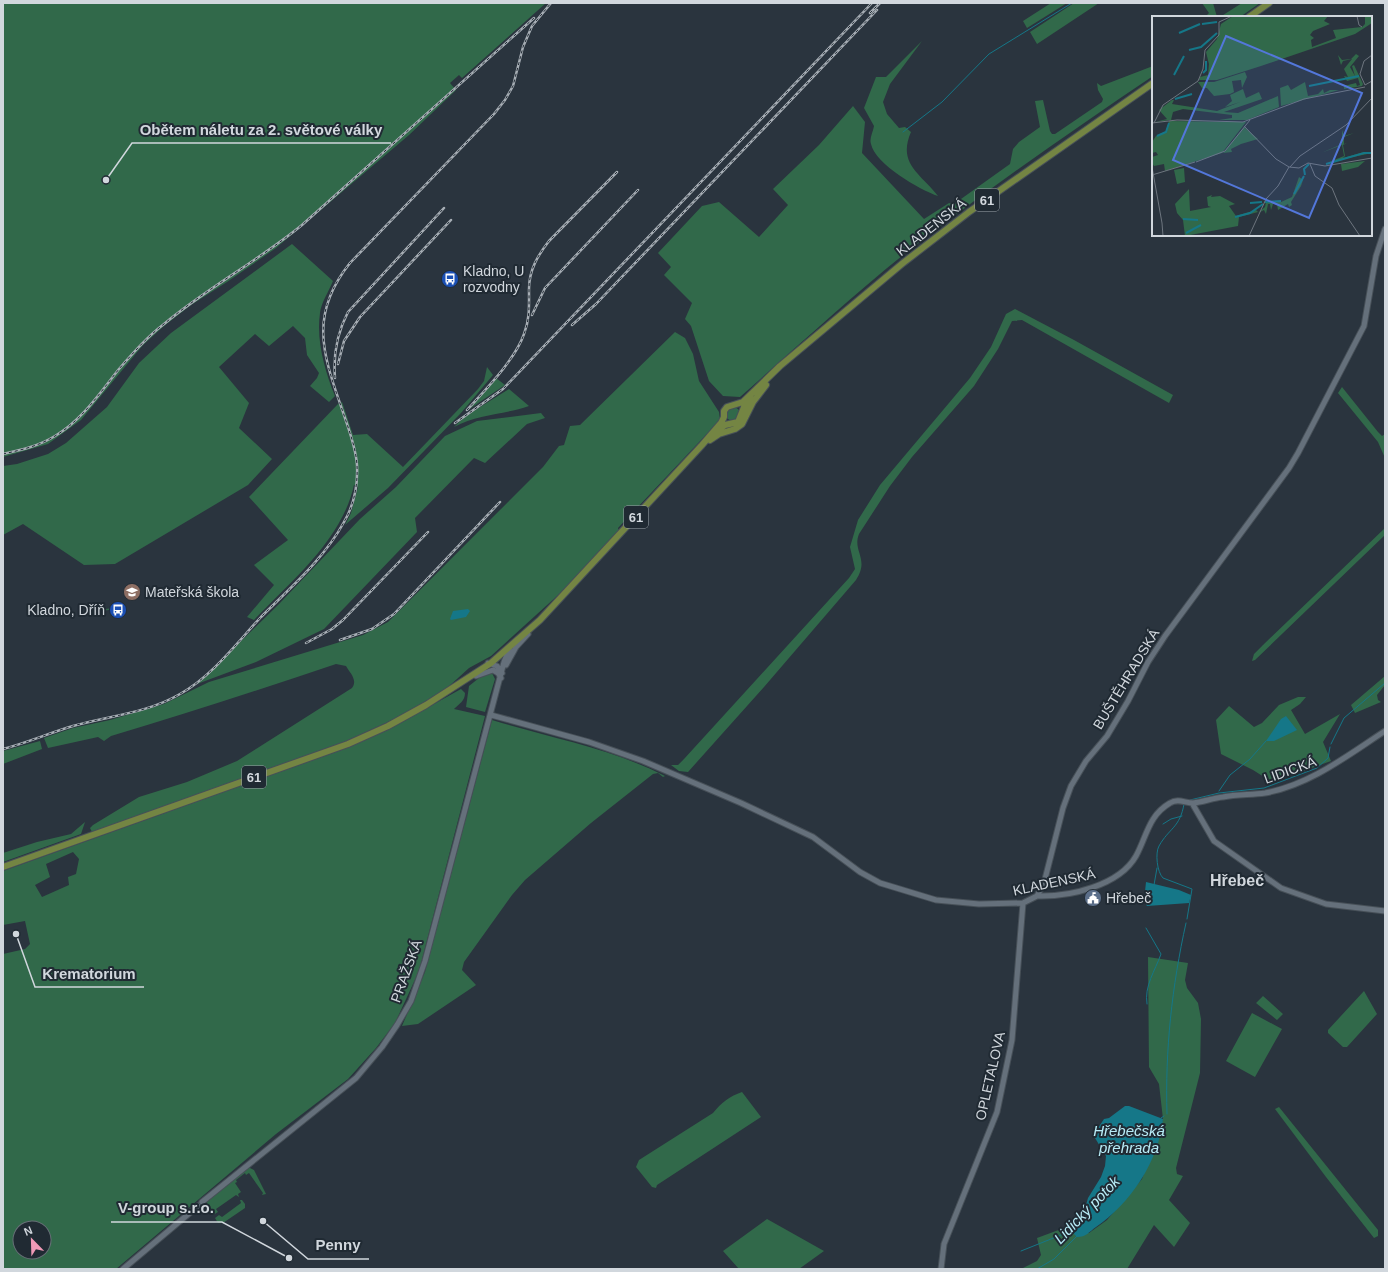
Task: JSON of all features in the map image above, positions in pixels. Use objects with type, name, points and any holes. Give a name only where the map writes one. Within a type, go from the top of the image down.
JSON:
[{"type":"main road","points":[[1250,16],[1269,3]]},
{"type":"main road","name":"KLADENSKÁ","points":[[808,343],[903,263],[969,212],[1152,84]]},
{"type":"main road","name":"61","points":[[702,445],[721,428],[740,420],[748,402],[808,343]]},
{"type":"main road","name":"61","points":[[3,867],[348,744],[400,720],[461,684],[509,649],[540,620],[702,445],[724,417],[725,409],[743,402],[780,366],[808,343]]},
{"type":"main road","name":"61","points":[[702,445],[719,434],[735,429],[742,424],[752,402],[766,385]]},
{"type":"main road","points":[[734,406],[739,408],[742,413]]},
{"type":"main road","points":[[724,417],[730,424]]},
{"type":"main road","name":"61","points":[[447,692],[484,664],[570,588]]},
{"type":"street","name":"BUŠTĚHRADSKÁ","points":[[1037,896],[1045,878],[1063,808],[1080,770],[1107,736],[1128,701],[1148,662],[1165,636],[1295,459],[1364,326],[1376,256],[1385,229]]},
{"type":"street","points":[[501,675],[516,647],[540,620]]},
{"type":"street","points":[[501,675],[509,649],[523,631]]},
{"type":"street","points":[[484,664],[491,663],[498,667],[501,675]]},
{"type":"street","points":[[461,684],[489,670],[496,671],[501,675]]},
{"type":"street","name":"PRAŽSKÁ","points":[[122,1269],[356,1078],[382,1047],[397,1026],[411,1001],[422,972],[501,675]]},
{"type":"street","name":"KLADENSKÁ","points":[[490,715],[589,742],[643,761],[813,836],[860,872],[880,883],[936,900],[978,904],[1022,902],[1037,896],[1050,896],[1102,885],[1130,865],[1143,841],[1147,827],[1166,806],[1177,801],[1192,803]]},
{"type":"street","name":"LIDICKÁ","points":[[1192,803],[1222,797],[1266,793],[1294,783],[1330,768],[1385,731]]},
{"type":"street","points":[[1192,803],[1214,841],[1281,888],[1326,904],[1385,911]]},
{"type":"street","name":"OPLETALOVA","points":[[941,1269],[944,1244],[997,1112],[1012,1040],[1022,902]]},
{"type":"green space","points":[[3,3],[546,3],[462,78],[459,75],[450,83],[456,90],[409,135],[276,248],[191,305],[164,326],[143,345],[81,420],[48,444],[3,457]]},
{"type":"green space","points":[[1051,3],[1067,3],[1027,28],[1023,21]]},
{"type":"green space","points":[[1074,3],[1099,3],[1037,44],[1030,32]]},
{"type":"green space","points":[[1202,3],[1213,3],[1217,16],[1206,16],[1209,13]]},
{"type":"green space","points":[[1242,3],[1260,3],[1241,16],[1222,16]]},
{"type":"green space","points":[[922,41],[890,84],[883,102],[887,114],[899,128],[905,127],[911,132],[907,143],[909,161],[918,175],[938,196],[920,188],[899,175],[889,168],[874,152],[871,144],[871,138],[874,126],[864,108],[876,77],[886,77]]},
{"type":"green space","points":[[1152,66],[1152,77],[1021,167],[917,244],[840,308],[740,397],[723,396],[709,381],[691,326],[685,319],[692,303],[664,275],[671,267],[658,253],[702,206],[719,202],[759,237],[788,205],[773,189],[819,145],[853,106],[865,122],[862,153],[924,219],[949,203],[954,204],[1010,164],[1013,149],[1019,142],[1040,127],[1035,101],[1043,100],[1050,131],[1052,134],[1055,134],[1102,102],[1103,99],[1098,90],[1097,83],[1101,86]]},
{"type":"green space","points":[[292,244],[333,281],[323,301],[319,324],[319,334],[322,356],[335,396],[329,402],[310,386],[317,378],[319,373],[307,355],[305,338],[293,326],[269,346],[255,334],[219,367],[249,403],[239,428],[272,459],[248,485],[115,564],[84,565],[23,524],[3,535],[3,466],[17,464],[48,454],[66,443],[107,407],[139,363],[171,333]]},
{"type":"green space","points":[[1015,309],[1173,395],[1169,403],[1022,320],[1012,321],[998,349],[974,386],[912,457],[890,486],[859,534],[857,540],[861,566],[860,573],[856,580],[764,687],[688,772],[679,771],[671,765],[678,765],[684,759],[849,578],[855,569],[850,547],[858,520],[880,485],[970,378],[991,347],[1006,314]]},
{"type":"green space","points":[[675,332],[685,338],[693,354],[699,381],[719,412],[720,420],[618,528],[619,531],[568,586],[491,656],[469,668],[446,689],[405,714],[347,741],[92,832],[90,828],[93,825],[139,797],[187,782],[237,761],[352,688],[354,685],[353,677],[346,666],[336,664],[111,736],[104,741],[98,737],[48,748],[44,738],[73,728],[110,720],[164,704],[209,682],[363,635],[388,622],[543,467],[559,446],[564,445],[570,426],[580,425]]},
{"type":"green space","points":[[487,367],[493,375],[461,413],[388,488],[345,525],[351,513],[358,487],[354,485],[348,505],[339,524],[327,542],[299,575],[254,620],[247,617],[274,585],[254,565],[288,540],[249,497],[338,404],[342,402],[353,435],[367,434],[403,467],[478,389],[484,381]]},
{"type":"green space","points":[[496,378],[505,385],[468,410]]},
{"type":"green space","points":[[1342,387],[1378,432],[1382,436],[1385,434],[1385,458],[1378,442],[1338,393]]},
{"type":"green space","points":[[509,389],[529,406],[481,417],[454,427],[464,417]]},
{"type":"green space","points":[[733,407],[738,409],[740,414],[738,419],[733,421],[728,419],[726,414],[728,409]]},
{"type":"green space","points":[[541,413],[545,418],[527,424],[485,463],[474,458],[415,518],[417,532],[324,629],[256,662],[197,684],[279,604],[360,519],[396,487],[445,436],[477,421]]},
{"type":"green space","points":[[1385,528],[1385,535],[1255,660],[1252,661],[1254,654],[1263,645]]},
{"type":"green space","points":[[121,607],[90,613],[89,611]]},
{"type":"green space","points":[[492,673],[495,679],[485,712],[466,707],[469,686],[479,678]]},
{"type":"green space","points":[[1385,676],[1385,685],[1377,695],[1378,700],[1381,702],[1355,713],[1351,705]]},
{"type":"green space","points":[[461,689],[465,693],[464,698],[454,709],[485,716],[419,971],[395,1023],[376,1048],[348,1079],[276,1134],[116,1269],[3,1269],[3,954],[25,949],[30,944],[25,921],[3,925],[3,871],[349,747],[389,729]],"holes":[[[73,852],[79,859],[76,874],[68,877],[69,885],[42,897],[35,885],[50,877],[46,864]]]},
{"type":"green space","points":[[1298,697],[1306,697],[1300,704],[1291,710],[1305,734],[1340,714],[1323,742],[1331,761],[1272,782],[1253,770],[1221,754],[1216,720],[1229,706],[1254,727],[1262,723],[1279,705]]},
{"type":"green space","points":[[492,720],[580,744],[623,758],[644,766],[665,776],[663,777],[658,773],[653,774],[591,823],[525,880],[512,895],[464,962],[462,970],[476,985],[418,1024],[402,1026],[425,972]]},
{"type":"green space","points":[[40,741],[42,749],[3,764],[3,751]]},
{"type":"green space","points":[[85,822],[81,834],[3,862],[3,853],[37,842],[71,834]]},
{"type":"green space","points":[[1148,957],[1188,963],[1185,980],[1187,988],[1198,1003],[1201,1019],[1200,1073],[1176,1168],[1177,1174],[1183,1176],[1169,1200],[1190,1223],[1174,1247],[1154,1225],[1127,1269],[1021,1269],[1037,1261],[1041,1255],[1037,1238],[1072,1225],[1071,1231],[1089,1233],[1107,1220],[1142,1179],[1163,1119],[1159,1084],[1149,1067]]},
{"type":"green space","points":[[1364,991],[1377,1014],[1347,1047],[1343,1047],[1328,1033],[1328,1030]]},
{"type":"green space","points":[[1263,996],[1283,1014],[1277,1020],[1256,1003]]},
{"type":"green space","points":[[1252,1013],[1282,1029],[1255,1077],[1226,1061]]},
{"type":"green space","points":[[742,1092],[761,1117],[657,1185],[656,1188],[652,1187],[636,1167],[639,1160],[713,1113],[730,1098]]},
{"type":"green space","points":[[1279,1107],[1378,1230],[1378,1236],[1374,1238],[1326,1177],[1275,1109]]},
{"type":"green space","points":[[248,1167],[254,1170],[266,1194],[262,1195],[263,1193],[249,1173],[246,1175],[245,1173],[236,1180],[237,1182],[235,1183],[241,1192],[238,1194],[239,1197],[236,1195],[216,1209],[218,1212],[213,1215],[207,1206],[207,1201]]},
{"type":"green space","points":[[240,1200],[242,1200],[245,1204],[245,1208],[223,1223],[218,1223],[215,1218],[219,1215],[222,1217],[241,1203]]},
{"type":"green space","points":[[767,1219],[824,1251],[799,1269],[739,1269],[723,1251]]},
{"type":"water","points":[[468,609],[470,611],[466,617],[450,619],[453,611]]},
{"type":"water","points":[[1286,716],[1297,730],[1274,741],[1266,741],[1281,719]]},
{"type":"water","points":[[1146,882],[1179,890],[1191,895],[1189,903],[1147,906],[1144,901]]},
{"type":"water","name":"Hřebečská přehrada","points":[[1125,1106],[1129,1106],[1163,1119],[1156,1150],[1149,1166],[1131,1194],[1108,1217],[1087,1234],[1077,1237],[1071,1231],[1072,1225],[1084,1212],[1088,1198],[1101,1177],[1105,1166],[1106,1156],[1095,1138],[1098,1128],[1104,1119],[1109,1118]]},
{"type":"waterway","points":[[903,132],[942,102],[989,54],[1072,3]]},
{"type":"waterway","name":"Lidický potok","points":[[1331,744],[1344,718],[1385,683]]},
{"type":"waterway","points":[[1219,791],[1230,775],[1250,759],[1266,741]]},
{"type":"waterway","name":"Lidický potok","points":[[1190,800],[1219,793],[1264,788],[1317,768],[1328,758],[1330,747]]},
{"type":"waterway","name":"Lidický potok","points":[[1184,804],[1180,818],[1159,846],[1157,858],[1159,871],[1163,878],[1192,889],[1187,919]]},
{"type":"waterway","points":[[1163,824],[1171,819],[1182,816]]},
{"type":"waterway","points":[[1154,885],[1157,868]]},
{"type":"waterway","name":"Lidický potok","points":[[1167,1114],[1167,1066],[1170,1018],[1186,923]]},
{"type":"waterway","points":[[1146,928],[1161,954],[1147,991],[1147,1004]]},
{"type":"waterway","points":[[1021,1251],[1071,1231]]},
{"type":"waterway","name":"Lidický potok","points":[[1037,1269],[1054,1259],[1077,1236]]},
{"type":"railway","points":[[3,749],[73,726],[155,706],[192,687],[213,669],[261,617],[317,561],[336,536],[344,522],[355,495],[357,472],[353,443],[332,379],[324,340],[324,322],[328,303],[336,283],[350,263],[494,114],[505,100],[513,86],[523,47],[532,26],[551,3]]},
{"type":"railway","points":[[455,423],[503,389],[872,3]]},
{"type":"railway","points":[[870,13],[880,3]]},
{"type":"railway","points":[[572,325],[596,304],[877,10]]},
{"type":"railway","points":[[3,454],[36,445],[65,430],[90,406],[119,369],[152,334],[180,311],[268,251],[302,225],[534,18]]},
{"type":"railway","points":[[467,410],[491,384],[507,364],[520,344],[526,328],[528,317],[529,282],[532,269],[541,252],[549,241],[617,172]]},
{"type":"railway","points":[[532,315],[545,288],[638,190]]},
{"type":"railway","points":[[335,378],[335,352],[341,328],[348,312],[444,208]]},
{"type":"railway","points":[[338,364],[344,341],[360,317],[451,220]]},
{"type":"railway","points":[[340,640],[372,629],[394,614],[500,502]]},
{"type":"railway","points":[[306,643],[332,629],[343,620],[428,532]]},
{"type":"place","name":"Obětem náletu za 2. světové války","points":[[106,180]]},
{"type":"place","name":"Kladno, U rozvodny","points":[[450,279]]},
{"type":"place","name":"Mateřská škola","points":[[132,592]]},
{"type":"place","name":"Kladno, Dříň","points":[[118,610]]},
{"type":"place","name":"Hřebeč","points":[[1093,898]]},
{"type":"place","name":"Krematorium","points":[[16,934]]},
{"type":"place","name":"Penny","points":[[263,1221]]},
{"type":"place","name":"V-group s.r.o.","points":[[289,1258]]},
{"type":"district","name":"Hřebeč","points":[[1237,880]]}]
